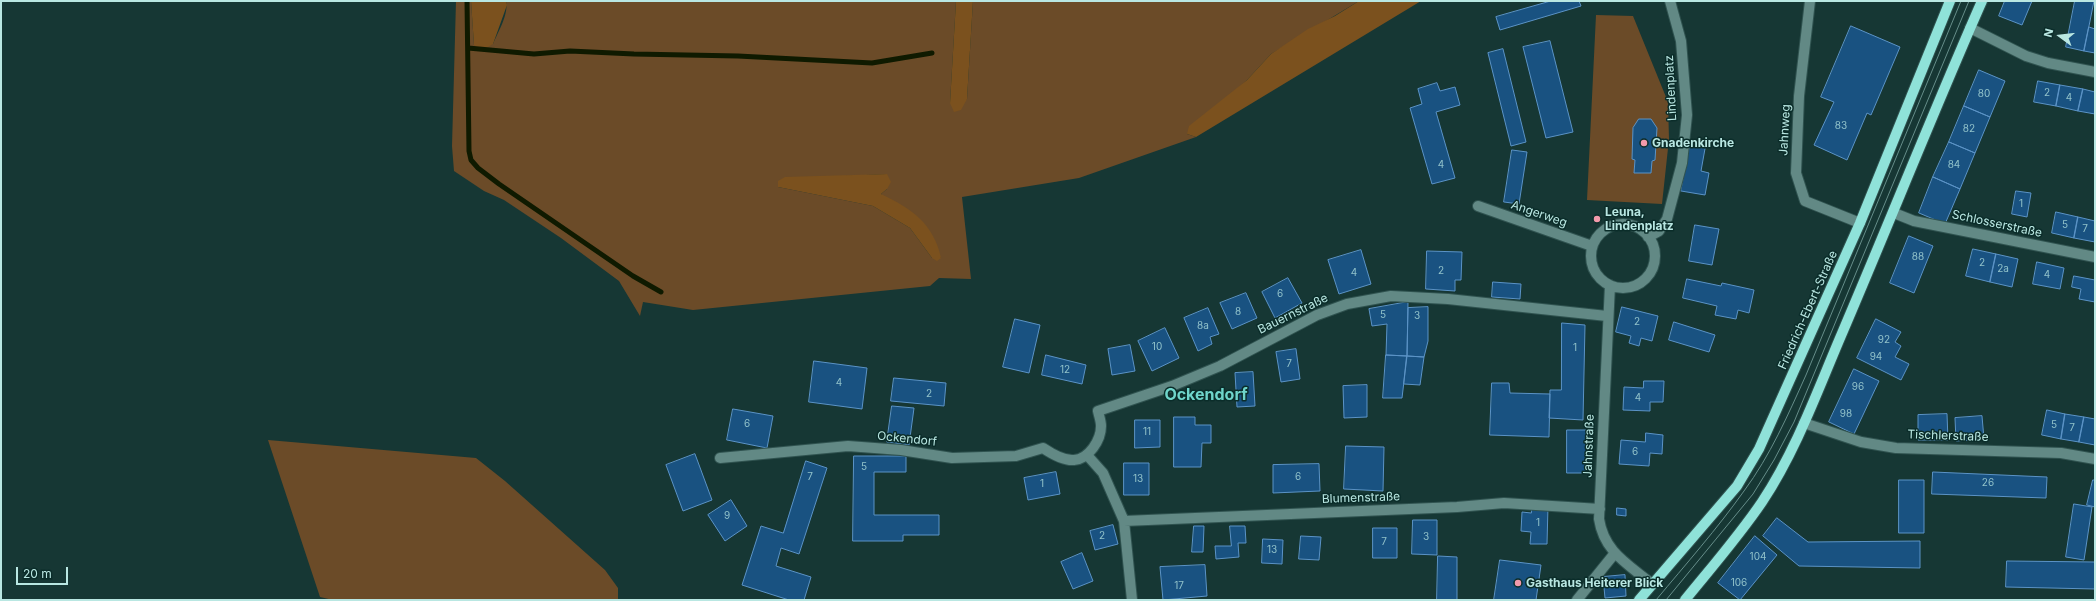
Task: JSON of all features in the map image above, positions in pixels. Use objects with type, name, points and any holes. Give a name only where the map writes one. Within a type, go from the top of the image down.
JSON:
[{"type":"main road","name":"Friedrich-Ebert-Straße","points":[[1640,600],[1652,584],[1737,486],[1759,449],[1860,223],[1950,1]]},
{"type":"main road","points":[[1685,600],[1731,544],[1762,502],[1783,467],[1804,423],[1894,213],[1982,1]]},
{"type":"street","name":"Lindenplatz","points":[[1648,237],[1659,231],[1666,219],[1682,163],[1687,115],[1681,41],[1670,1]]},
{"type":"street","name":"Jahnweg","points":[[1810,1],[1799,96],[1796,173],[1805,201],[1860,223]]},
{"type":"street","points":[[1970,28],[2026,56],[2048,63],[2095,72]]},
{"type":"street","name":"Angerweg","points":[[1478,206],[1592,246]]},
{"type":"street","name":"Schlosserstraße","points":[[1894,213],[1914,220],[2095,258]]},
{"type":"street","points":[[1628,224],[1639,228],[1648,237],[1653,245],[1655,258],[1652,270],[1644,281],[1634,286],[1621,288],[1610,285],[1601,279],[1592,265],[1592,246],[1596,238],[1605,229],[1614,225],[1628,224]]},
{"type":"street","name":"Jahnstraße","points":[[1610,285],[1607,316],[1600,509],[1601,534],[1610,549],[1652,584]]},
{"type":"street","name":"Bauernstraße","points":[[1087,455],[1097,443],[1101,426],[1098,411],[1172,386],[1220,366],[1317,315],[1346,304],[1391,296],[1448,299],[1607,316]]},
{"type":"street","name":"Tischlerstraße","points":[[1804,423],[1860,442],[1896,448],[2061,452],[2095,459]]},
{"type":"street","name":"Ockendorf","points":[[720,458],[848,446],[901,450],[952,458],[1016,456],[1043,448],[1056,456],[1074,460],[1087,455]]},
{"type":"street","points":[[1087,455],[1103,473],[1124,521],[1132,600]]},
{"type":"street","name":"Blumenstraße","points":[[1124,521],[1457,507],[1504,503],[1600,509]]},
{"type":"street","points":[[1577,600],[1615,553]]},
{"type":"shaded area","points":[[456,1],[471,1],[474,45],[493,44],[505,17],[507,6],[506,1],[956,1],[950,103],[967,99],[973,1],[1359,1],[1271,54],[1247,80],[1187,134],[1196,137],[1079,178],[962,197],[971,279],[939,278],[930,286],[693,310],[643,302],[640,316],[619,281],[561,238],[504,200],[484,191],[454,171],[452,146]],"holes":[[[887,174],[887,189],[881,194],[941,258],[932,258],[910,228],[873,206],[778,187],[824,177]]]},
{"type":"shaded area","points":[[471,1],[506,1],[507,5],[493,44],[481,51],[474,45]]},
{"type":"shaded area","points":[[956,1],[973,1],[967,99],[961,110],[954,112],[950,103]]},
{"type":"shaded area","points":[[1359,1],[1421,1],[1196,137],[1187,134],[1189,126],[1247,80],[1271,54],[1308,29],[1335,16]]},
{"type":"shaded area","points":[[1596,15],[1633,16],[1668,102],[1669,139],[1662,204],[1587,200]]},
{"type":"shaded area","points":[[887,174],[891,182],[887,189],[881,194],[911,211],[927,226],[938,246],[941,258],[937,261],[932,258],[910,228],[873,206],[778,187],[778,181],[785,177]]},
{"type":"shaded area","points":[[268,440],[476,458],[505,481],[605,570],[618,588],[618,600],[333,600],[320,597]]},
{"type":"building","points":[[1551,1],[1579,1],[1581,6],[1500,30],[1496,17]]},
{"type":"building","points":[[2005,1],[2032,1],[2022,25],[1999,16]]},
{"type":"building","points":[[2075,1],[2094,1],[2084,51],[2066,47]]},
{"type":"building","points":[[1851,26],[1900,47],[1871,115],[1867,113],[1847,160],[1814,145],[1834,102],[1821,97]]},
{"type":"building","points":[[2089,27],[2095,29],[2095,53],[2084,51]]},
{"type":"building","points":[[1550,41],[1573,132],[1546,138],[1523,47]]},
{"type":"building","points":[[1503,49],[1526,142],[1511,146],[1488,53]]},
{"type":"building","points":[[1979,70],[2005,81],[1990,117],[1964,106]]},
{"type":"building","points":[[2038,81],[2060,85],[2056,106],[2034,102]]},
{"type":"building","points":[[1437,83],[1440,91],[1455,87],[1460,105],[1436,112],[1455,178],[1432,184],[1410,108],[1422,104],[1418,89]]},
{"type":"building","points":[[2060,85],[2083,89],[2078,111],[2056,106]]},
{"type":"building","points":[[2083,89],[2095,92],[2095,114],[2078,111]]},
{"type":"building","points":[[1964,106],[1990,117],[1975,153],[1949,142]]},
{"type":"building","name":"Gnadenkirche","points":[[1639,119],[1651,119],[1657,128],[1655,160],[1652,161],[1651,173],[1634,173],[1635,160],[1632,159],[1633,128]]},
{"type":"building","points":[[1691,140],[1706,143],[1701,171],[1709,173],[1705,195],[1681,191]]},
{"type":"building","points":[[1949,142],[1975,153],[1960,189],[1933,177]]},
{"type":"building","points":[[1512,150],[1527,152],[1519,204],[1504,202]]},
{"type":"building","points":[[1933,177],[1960,189],[1945,224],[1919,213]]},
{"type":"building","points":[[2016,191],[2031,193],[2027,217],[2012,214]]},
{"type":"building","points":[[2056,212],[2078,217],[2074,238],[2052,233]]},
{"type":"building","points":[[2078,217],[2095,221],[2095,242],[2074,238]]},
{"type":"building","points":[[1695,225],[1719,229],[1712,265],[1689,261]]},
{"type":"building","points":[[1909,236],[1933,246],[1914,293],[1890,283]]},
{"type":"building","points":[[1973,249],[1996,254],[1990,282],[1966,276]]},
{"type":"building","points":[[1361,250],[1371,284],[1339,294],[1328,260]]},
{"type":"building","points":[[1427,251],[1462,252],[1461,280],[1455,280],[1455,291],[1426,289]]},
{"type":"building","points":[[1996,254],[2018,259],[2012,287],[1990,282]]},
{"type":"building","points":[[2037,262],[2064,268],[2060,289],[2033,284]]},
{"type":"building","points":[[2074,276],[2095,280],[2095,302],[2079,299],[2081,289],[2072,287]]},
{"type":"building","points":[[1288,278],[1302,303],[1275,318],[1262,292]]},
{"type":"building","points":[[1687,279],[1721,286],[1722,283],[1754,290],[1749,313],[1738,310],[1736,319],[1715,315],[1717,306],[1683,298]]},
{"type":"building","points":[[1493,282],[1521,284],[1520,299],[1492,297]]},
{"type":"building","points":[[1246,293],[1257,318],[1232,329],[1220,303]]},
{"type":"building","points":[[1408,302],[1407,356],[1386,355],[1387,324],[1372,326],[1369,309]]},
{"type":"building","points":[[1428,307],[1428,341],[1424,357],[1407,356],[1408,308]]},
{"type":"building","points":[[1622,307],[1658,316],[1652,341],[1641,338],[1639,346],[1629,343],[1631,336],[1616,332]]},
{"type":"building","points":[[1208,308],[1219,334],[1210,337],[1212,344],[1198,351],[1184,318]]},
{"type":"building","points":[[1015,319],[1040,325],[1029,373],[1003,367]]},
{"type":"building","points":[[1876,319],[1901,332],[1895,342],[1901,346],[1895,357],[1909,364],[1901,380],[1857,358]]},
{"type":"building","points":[[1674,322],[1715,335],[1709,352],[1669,340]]},
{"type":"building","points":[[1562,323],[1585,325],[1583,420],[1549,418],[1550,390],[1561,390]]},
{"type":"building","points":[[1165,328],[1179,358],[1152,371],[1138,341]]},
{"type":"building","points":[[1130,345],[1135,371],[1112,375],[1108,349]]},
{"type":"building","points":[[1296,349],[1300,379],[1281,382],[1276,352]]},
{"type":"building","points":[[1046,355],[1086,365],[1082,384],[1042,375]]},
{"type":"building","points":[[1386,355],[1407,356],[1402,398],[1383,398]]},
{"type":"building","points":[[1407,356],[1424,357],[1420,385],[1404,384]]},
{"type":"building","points":[[814,361],[867,368],[862,409],[809,402]]},
{"type":"building","points":[[1854,369],[1879,381],[1854,434],[1829,422]]},
{"type":"building","points":[[1253,372],[1255,406],[1237,407],[1235,373]]},
{"type":"building","points":[[894,378],[946,383],[944,406],[891,401]]},
{"type":"building","points":[[1644,381],[1664,381],[1663,402],[1650,402],[1650,411],[1623,410],[1624,387],[1643,388]]},
{"type":"building","points":[[1492,383],[1509,383],[1510,393],[1550,394],[1549,437],[1490,435]]},
{"type":"building","points":[[1367,385],[1367,417],[1344,418],[1343,386]]},
{"type":"building","points":[[892,406],[914,408],[909,445],[887,442]]},
{"type":"building","points":[[733,409],[773,416],[767,448],[727,440]]},
{"type":"building","points":[[2047,410],[2065,414],[2061,439],[2042,435]]},
{"type":"building","points":[[1947,414],[1948,440],[1918,440],[1918,415]]},
{"type":"building","points":[[2065,414],[2084,417],[2079,442],[2061,439]]},
{"type":"building","points":[[1982,416],[1984,439],[1956,441],[1955,418]]},
{"type":"building","points":[[1174,417],[1195,417],[1195,425],[1211,425],[1211,443],[1202,443],[1201,467],[1174,467]]},
{"type":"building","points":[[2084,417],[2095,419],[2095,445],[2079,442]]},
{"type":"building","points":[[1135,420],[1160,420],[1160,447],[1135,448]]},
{"type":"building","points":[[1567,430],[1590,430],[1590,473],[1567,473]]},
{"type":"building","points":[[1646,433],[1663,435],[1662,454],[1650,453],[1649,466],[1619,464],[1621,440],[1645,442]]},
{"type":"building","points":[[1346,446],[1384,447],[1383,491],[1344,489]]},
{"type":"building","points":[[695,454],[712,500],[683,511],[666,465]]},
{"type":"building","points":[[854,456],[906,456],[906,472],[874,472],[874,515],[939,515],[939,535],[903,535],[903,541],[853,541]]},
{"type":"building","points":[[806,461],[827,468],[799,554],[781,548],[776,566],[811,577],[804,600],[789,600],[742,585],[761,526],[783,533]]},
{"type":"building","points":[[1124,463],[1149,463],[1149,495],[1124,495]]},
{"type":"building","points":[[1319,464],[1320,491],[1273,493],[1273,465]]},
{"type":"building","points":[[1056,472],[1060,494],[1028,500],[1024,478]]},
{"type":"building","points":[[1933,472],[2047,477],[2046,498],[1932,494]]},
{"type":"building","points":[[1899,480],[1924,480],[1924,533],[1899,533]]},
{"type":"building","points":[[2093,480],[2095,480],[2095,507],[2087,505]]},
{"type":"building","points":[[731,500],[747,526],[725,541],[708,515]]},
{"type":"building","points":[[2074,504],[2092,507],[2084,560],[2066,557]]},
{"type":"building","points":[[1532,505],[1548,506],[1547,544],[1530,544],[1531,532],[1521,531],[1522,512],[1531,513]]},
{"type":"building","points":[[1617,508],[1626,509],[1626,516],[1617,515]]},
{"type":"building","points":[[1777,518],[1808,542],[1920,541],[1920,568],[1799,566],[1763,536]]},
{"type":"building","points":[[1413,520],[1437,520],[1437,555],[1412,554]]},
{"type":"building","points":[[1113,525],[1118,544],[1095,550],[1090,531]]},
{"type":"building","points":[[1194,526],[1204,526],[1203,552],[1192,552]]},
{"type":"building","points":[[1230,526],[1245,526],[1246,543],[1238,543],[1239,557],[1216,559],[1215,546],[1231,546]]},
{"type":"building","points":[[1373,528],[1397,528],[1397,558],[1373,558]]},
{"type":"building","points":[[1301,536],[1321,537],[1319,560],[1299,559]]},
{"type":"building","points":[[1755,536],[1777,555],[1740,600],[1718,583]]},
{"type":"building","points":[[1263,539],[1283,540],[1282,564],[1262,563]]},
{"type":"building","points":[[1082,553],[1093,581],[1073,589],[1061,562]]},
{"type":"building","points":[[1438,556],[1457,557],[1457,600],[1437,600]]},
{"type":"building","name":"Gasthaus Heiterer Blick","points":[[1500,560],[1541,565],[1536,600],[1494,600]]},
{"type":"building","points":[[2007,561],[2095,562],[2095,589],[2006,587]]},
{"type":"building","points":[[1205,565],[1207,596],[1163,600],[1160,567]]},
{"type":"building","points":[[1625,575],[1626,596],[1605,598],[1603,577]]},
{"type":"waterway","points":[[467,1],[469,151],[471,160],[478,168],[499,184],[633,276],[661,292]]},
{"type":"waterway","points":[[468,48],[534,54],[570,51],[738,56],[872,63],[932,53]]},
{"type":"tram line","points":[[1656,600],[1734,505],[1762,464],[1778,435],[1806,375],[1961,1]]},
{"type":"tram line","points":[[1666,600],[1753,494],[1774,460],[1794,422],[1969,1]]},
{"type":"place","name":"Gnadenkirche","points":[[1644,143]]},
{"type":"place","name":"Leuna, Lindenplatz","points":[[1597,219]]},
{"type":"place","name":"Gasthaus Heiterer Blick","points":[[1518,583]]},
{"type":"district","name":"Ockendorf","points":[[1206,395]]}]
